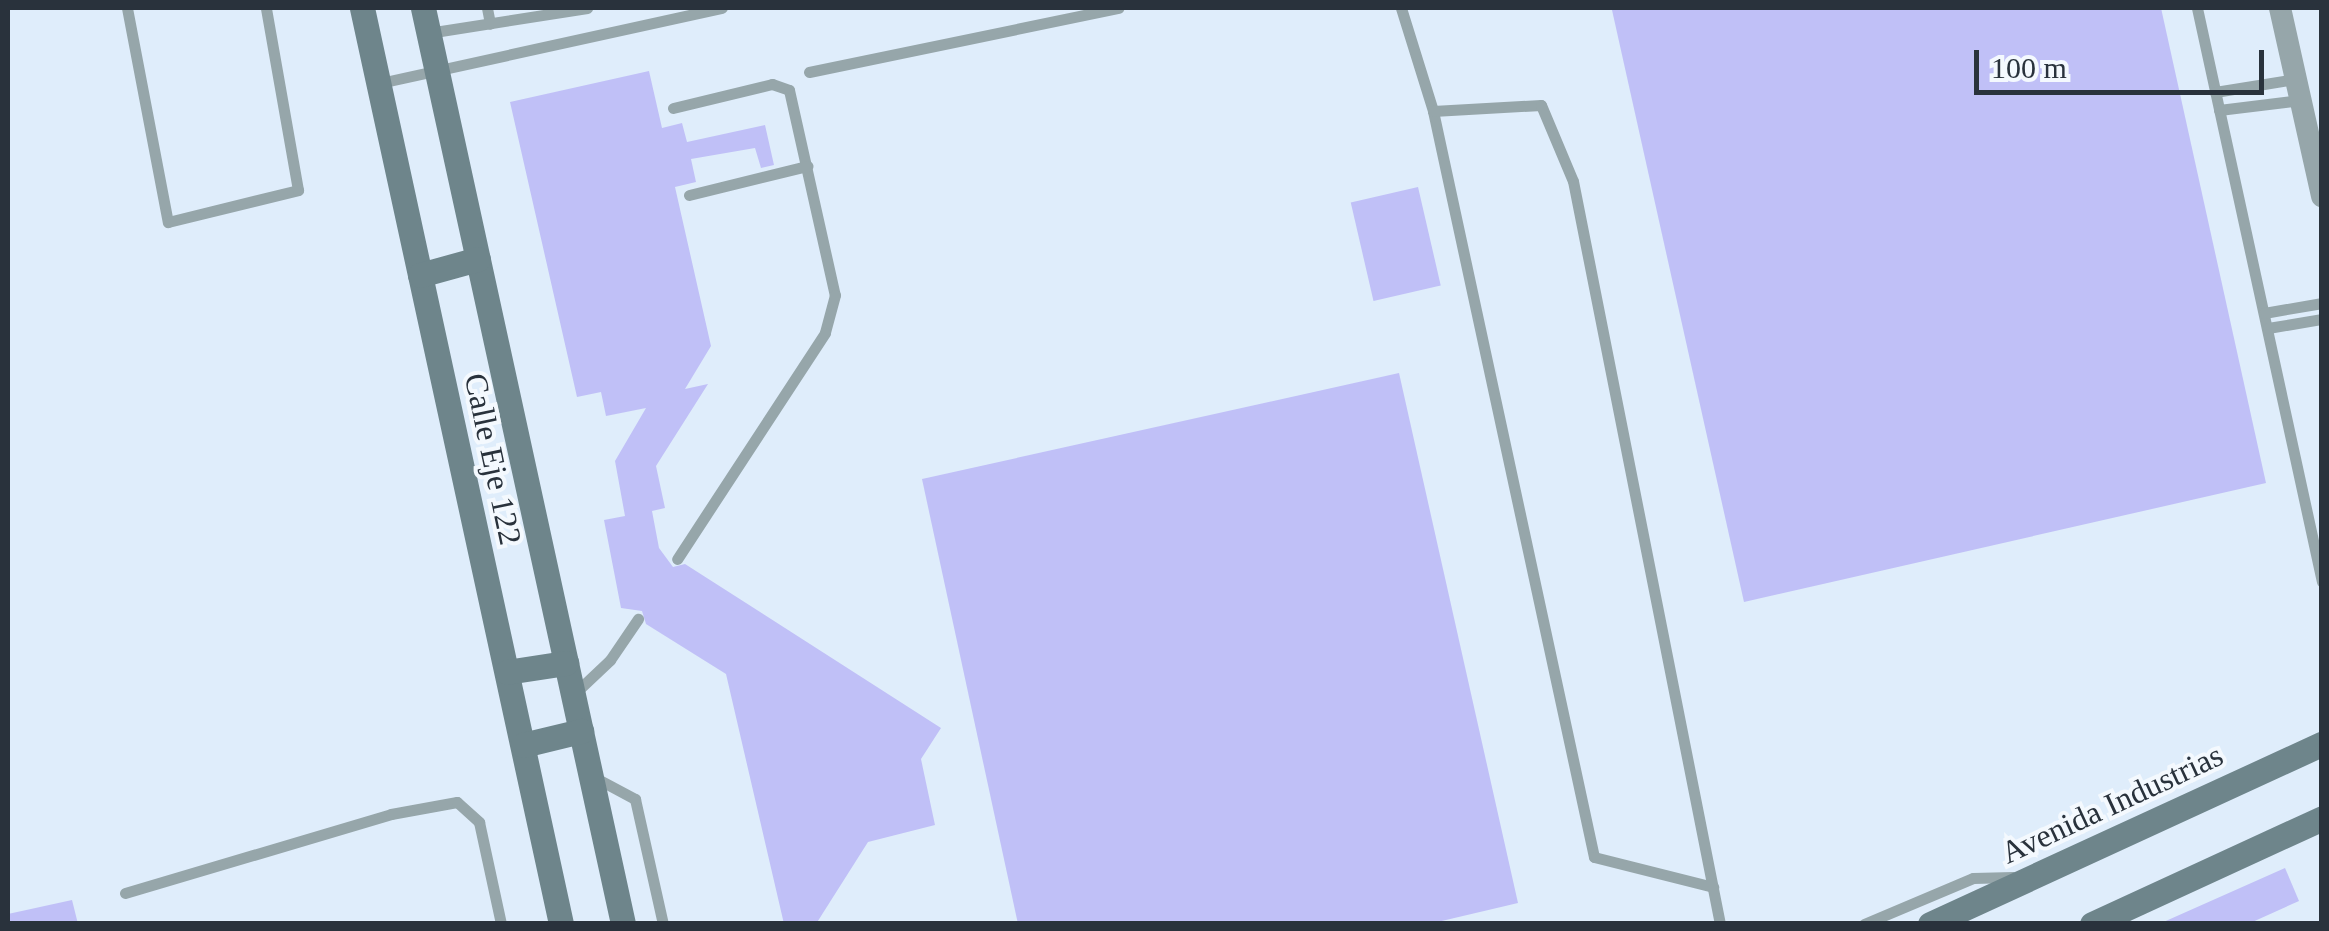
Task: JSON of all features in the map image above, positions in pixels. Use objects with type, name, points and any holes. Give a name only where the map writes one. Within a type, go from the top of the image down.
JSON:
[{"type":"main road","name":"Calle Eje 122","points":[[362,8],[562,924]]},
{"type":"main road","name":"Calle Eje 122","points":[[426,20],[622,924]]},
{"type":"main road","points":[[420,275],[478,259]]},
{"type":"main road","points":[[506,672],[566,663]]},
{"type":"main road","points":[[522,744],[581,731]]},
{"type":"main road","name":"Avenida Industrias","points":[[1930,924],[2322,744]]},
{"type":"main road","points":[[2092,924],[2322,818]]},
{"type":"street","points":[[2280,8],[2322,196]]},
{"type":"lane","points":[[127,8],[168,222],[298,190],[266,8]]},
{"type":"lane","points":[[487,8],[490,24]]},
{"type":"lane","points":[[426,20],[490,24],[586,8]]},
{"type":"lane","points":[[378,84],[722,8]]},
{"type":"lane","points":[[809,72],[1118,8]]},
{"type":"lane","points":[[1401,8],[1433,111],[1594,857],[1713,887]]},
{"type":"lane","points":[[2197,8],[2322,582]]},
{"type":"lane","points":[[673,108],[781,84],[793,102],[835,296],[831,321],[677,559]]},
{"type":"lane","points":[[2216,92],[2298,90]]},
{"type":"lane","points":[[2219,110],[2298,90]]},
{"type":"lane","points":[[1433,111],[1541,105],[1573,180],[1720,924]]},
{"type":"lane","points":[[689,195],[807,166]]},
{"type":"lane","points":[[2264,313],[2322,303]]},
{"type":"lane","points":[[2268,328],[2322,319]]},
{"type":"lane","points":[[573,695],[610,660],[638,618]]},
{"type":"lane","points":[[590,776],[634,799],[662,924]]},
{"type":"lane","points":[[126,892],[391,814],[457,802],[480,822],[501,924]]},
{"type":"lane","points":[[1864,924],[1973,878],[2042,872]]},
{"type":"building","points":[[2161,8],[2266,483],[1744,602],[1612,10]]},
{"type":"building","points":[[649,71],[662,128],[682,123],[687,142],[765,125],[774,165],[761,168],[755,148],[691,159],[696,182],[675,187],[711,346],[685,389],[708,384],[656,466],[665,508],[652,511],[659,548],[673,567],[685,564],[941,728],[921,759],[935,825],[868,842],[816,924],[784,924],[726,674],[646,624],[642,611],[621,608],[604,520],[625,516],[615,461],[646,408],[606,416],[601,392],[577,397],[510,102]]},
{"type":"building","points":[[1418,187],[1441,285],[1373,301],[1351,203]]},
{"type":"building","points":[[1399,373],[1518,903],[1429,924],[1018,924],[922,479]]},
{"type":"building","points":[[2285,868],[2299,901],[2248,924],[2159,924]]},
{"type":"building","points":[[72,900],[78,924],[8,924],[8,914]]}]
